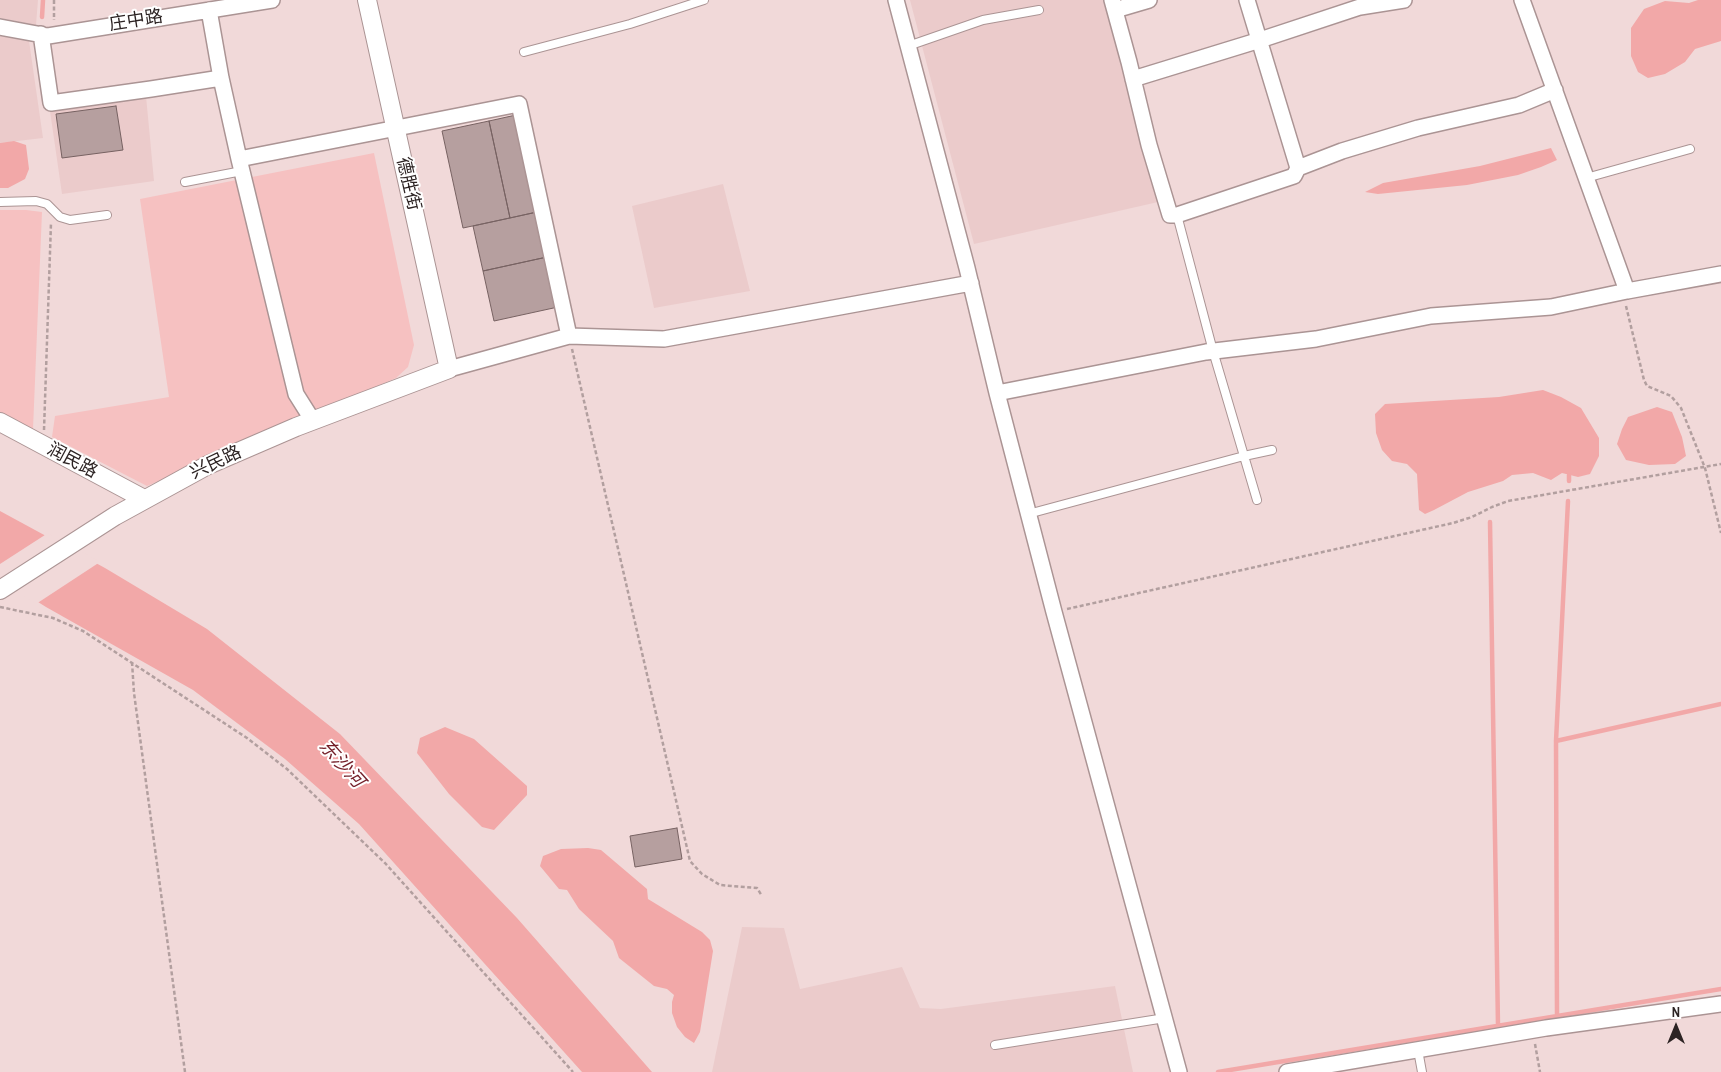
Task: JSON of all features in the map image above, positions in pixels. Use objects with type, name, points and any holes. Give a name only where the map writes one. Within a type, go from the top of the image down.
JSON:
[{"type":"street","name":"庄中路","points":[[0,27],[48,34],[272,0]]},
{"type":"street","name":"德胜街","points":[[367,0],[449,368]]},
{"type":"street","points":[[896,0],[971,283],[1028,514],[1180,1072]]},
{"type":"street","points":[[1149,0],[1114,5],[1149,146],[1170,215],[1177,215],[1294,176],[1298,168],[1342,151],[1418,128],[1519,105],[1554,90]]},
{"type":"street","points":[[1248,0],[1298,168]]},
{"type":"street","points":[[1133,79],[1360,7],[1404,0]]},
{"type":"street","points":[[1522,0],[1625,292]]},
{"type":"street","points":[[209,10],[221,78],[240,165],[296,394],[313,421]]},
{"type":"street","points":[[48,34],[51,103],[221,78]]},
{"type":"street","points":[[240,165],[396,128],[519,104],[569,336]]},
{"type":"street","points":[[997,393],[1213,351],[1316,339],[1432,316],[1552,307],[1721,274]]},
{"type":"street","points":[[449,368],[569,336],[664,339],[971,283]]},
{"type":"street","name":"兴民路","points":[[0,590],[115,516],[208,465],[313,421],[449,368]]},
{"type":"street","name":"润民路","points":[[0,422],[144,499]]},
{"type":"street","points":[[1287,1072],[1532,1030],[1721,1004]]},
{"type":"lane","points":[[524,52],[630,24],[704,0]]},
{"type":"lane","points":[[908,46],[984,20],[1039,10]]},
{"type":"lane","points":[[1586,178],[1690,149]]},
{"type":"lane","points":[[185,182],[240,165]]},
{"type":"lane","points":[[0,202],[36,201],[47,204],[60,217],[70,220],[107,215]]},
{"type":"lane","points":[[1177,215],[1213,351],[1257,500]]},
{"type":"lane","points":[[1028,514],[1272,450]]},
{"type":"lane","points":[[995,1045],[1165,1018]]},
{"type":"lane","points":[[1418,1050],[1422,1072]]},
{"type":"path","points":[[48,34],[54,0]]},
{"type":"path","points":[[44,446],[51,209]]},
{"type":"path","points":[[1625,292],[1644,380],[1647,386],[1671,396],[1681,408],[1705,468],[1721,533]]},
{"type":"path","points":[[569,336],[690,860],[702,874],[720,885],[757,888],[762,896]]},
{"type":"path","points":[[1054,612],[1472,518],[1508,501],[1721,464]]},
{"type":"path","points":[[0,607],[54,618],[83,631],[248,738],[287,769],[385,863],[573,1072]]},
{"type":"path","points":[[132,662],[134,694],[185,1072]]},
{"type":"path","points":[[1532,1030],[1540,1072]]},
{"type":"shaded area","points":[[0,0],[38,0],[36,25],[0,18]]},
{"type":"shaded area","points":[[910,0],[1105,0],[1158,202],[974,244]]},
{"type":"shaded area","points":[[0,36],[29,41],[43,138],[0,143]]},
{"type":"shaded area","points":[[146,96],[154,181],[62,194],[50,111]]},
{"type":"shaded area","points":[[374,153],[414,345],[408,367],[396,378],[147,486],[52,437],[55,416],[169,397],[140,199]]},
{"type":"shaded area","points":[[723,184],[750,291],[654,308],[632,206]]},
{"type":"shaded area","points":[[0,210],[42,212],[33,429],[0,412]]},
{"type":"shaded area","points":[[742,927],[784,928],[800,989],[902,967],[920,1008],[941,1009],[1115,986],[1133,1072],[712,1072]]},
{"type":"water","points":[[1698,0],[1721,0],[1721,41],[1695,49],[1685,62],[1665,74],[1648,78],[1638,72],[1631,56],[1631,28],[1644,9],[1665,1],[1689,3]]},
{"type":"water","points":[[14,141],[26,145],[29,169],[25,179],[8,188],[0,188],[0,143]]},
{"type":"water","points":[[1551,148],[1557,160],[1518,175],[1467,185],[1378,194],[1365,192],[1383,183],[1480,166]]},
{"type":"water","points":[[1543,390],[1581,408],[1599,438],[1599,456],[1590,474],[1578,477],[1562,473],[1551,480],[1533,473],[1512,475],[1503,481],[1468,492],[1425,514],[1419,510],[1417,474],[1407,464],[1392,461],[1382,450],[1376,433],[1375,414],[1385,404],[1499,397]]},
{"type":"water","points":[[1657,407],[1672,412],[1682,437],[1686,456],[1675,464],[1649,465],[1626,460],[1617,444],[1628,417]]},
{"type":"water","name":"东沙河","points":[[0,511],[105,568],[207,629],[340,734],[517,918],[652,1072],[582,1072],[359,824],[285,759],[193,690],[46,607],[0,578]]},
{"type":"water","points":[[445,727],[474,739],[527,786],[527,795],[494,830],[482,827],[449,794],[417,753],[420,738]]},
{"type":"water","points":[[588,848],[601,850],[647,889],[648,899],[702,932],[710,940],[713,951],[700,1032],[694,1043],[685,1037],[677,1027],[672,1013],[674,995],[667,989],[654,986],[619,958],[613,941],[579,909],[567,890],[559,889],[540,866],[543,856],[561,849]]},
{"type":"pier","points":[[48,533],[100,562],[36,604],[0,581],[0,564]]},
{"type":"building","points":[[116,106],[123,150],[62,158],[56,114]]},
{"type":"building","points":[[516,115],[537,212],[510,218],[489,121]]},
{"type":"building","points":[[489,121],[510,218],[463,228],[442,131]]},
{"type":"building","points":[[537,212],[547,257],[483,271],[473,226]]},
{"type":"building","points":[[547,257],[558,307],[494,321],[483,271]]},
{"type":"building","points":[[677,828],[682,859],[635,867],[630,836]]},
{"type":"waterway","points":[[42,17],[43,0]]},
{"type":"waterway","points":[[1569,475],[1569,481]]},
{"type":"waterway","points":[[1557,1016],[1556,741],[1568,501]]},
{"type":"waterway","points":[[1490,522],[1498,1026]]},
{"type":"waterway","points":[[1556,741],[1721,704]]},
{"type":"waterway","points":[[1218,1072],[1721,989]]}]
